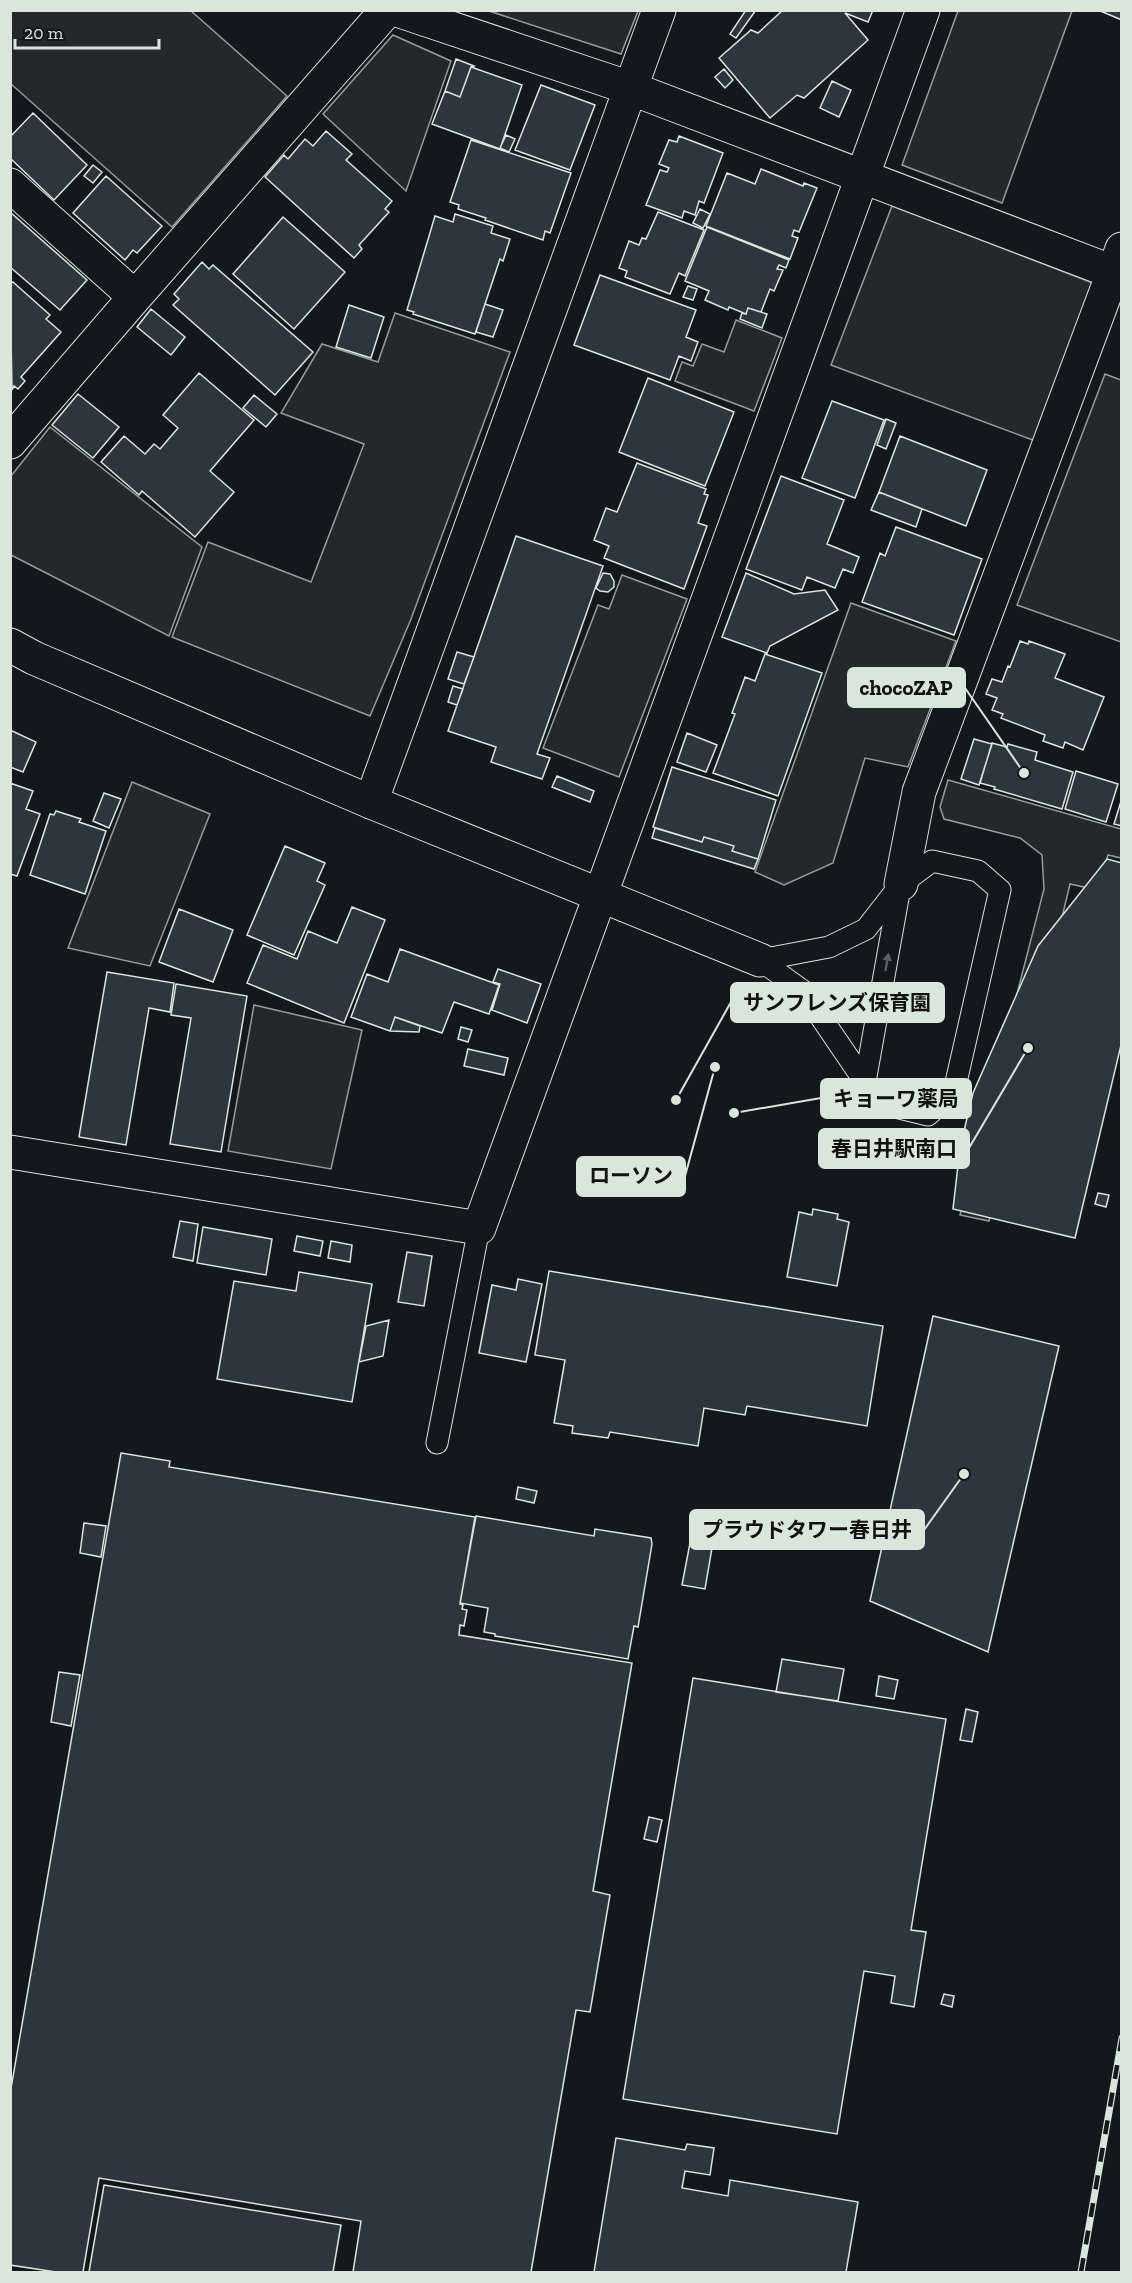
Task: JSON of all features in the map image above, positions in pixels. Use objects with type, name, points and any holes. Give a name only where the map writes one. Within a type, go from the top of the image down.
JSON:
[{"type":"street","points":[[10,442],[387,10]]},
{"type":"street","points":[[397,10],[630,88],[861,177],[1117,260],[919,792],[901,885]]},
{"type":"street","points":[[371,802],[659,10]]},
{"type":"street","points":[[10,1152],[479,1228],[923,10]]},
{"type":"street","points":[[10,184],[135,297]]},
{"type":"street","points":[[10,645],[34,658],[371,802],[760,960]]},
{"type":"lane","points":[[932,861],[978,871],[1000,890],[954,1091],[928,1115],[875,1102],[866,1082],[803,991],[760,960],[829,947],[866,929],[901,885],[932,861]]},
{"type":"lane","points":[[866,1082],[901,885]]},
{"type":"lane","points":[[437,1443],[479,1228]]},
{"type":"shaded area","points":[[190,10],[287,96],[172,227],[11,84],[11,11]]},
{"type":"shaded area","points":[[638,10],[621,54],[489,11]]},
{"type":"shaded area","points":[[958,11],[1072,11],[1002,203],[902,165]]},
{"type":"shaded area","points":[[393,35],[451,61],[406,191],[323,114]]},
{"type":"shaded area","points":[[892,206],[1098,285],[1038,442],[831,365]]},
{"type":"shaded area","points":[[395,313],[510,352],[411,619],[370,716],[172,637],[208,542],[311,582],[364,444],[281,413],[322,344],[378,362]]},
{"type":"shaded area","points":[[736,320],[782,338],[754,411],[675,381],[682,362],[693,366],[702,344],[724,352]]},
{"type":"shaded area","points":[[1105,374],[1121,380],[1121,642],[1017,605]]},
{"type":"shaded area","points":[[50,427],[202,547],[169,636],[11,555],[11,476]]},
{"type":"shaded area","points":[[622,575],[687,599],[619,777],[543,748],[598,605],[609,609]]},
{"type":"shaded area","points":[[851,603],[956,641],[908,767],[865,758],[833,863],[784,885],[755,872]]},
{"type":"shaded area","points":[[948,780],[1121,829],[1121,858],[1108,855],[1098,890],[1070,884],[989,1221],[960,1215],[1044,889],[1042,855],[1020,838],[944,819],[940,807]]},
{"type":"shaded area","points":[[132,782],[210,814],[150,966],[68,948]]},
{"type":"shaded area","points":[[254,1005],[362,1030],[331,1169],[228,1151]]},
{"type":"building","points":[[746,10],[756,10],[736,38],[730,34]]},
{"type":"building","points":[[783,10],[873,10],[868,22],[845,13],[868,40],[804,98],[797,95],[770,118],[719,58],[751,30],[758,33]]},
{"type":"building","points":[[1098,10],[1122,10],[1122,20]]},
{"type":"building","points":[[456,59],[474,66],[471,67],[460,97],[445,91]]},
{"type":"building","points":[[471,67],[522,85],[500,149],[432,124],[445,91],[460,97]]},
{"type":"building","points":[[724,69],[733,80],[725,88],[715,77]]},
{"type":"building","points":[[832,81],[851,90],[839,117],[820,108]]},
{"type":"building","points":[[541,85],[595,105],[570,170],[515,150]]},
{"type":"building","points":[[33,113],[87,165],[54,200],[10,158],[10,137]]},
{"type":"building","points":[[326,131],[352,154],[346,160],[392,201],[385,209],[389,212],[359,245],[362,249],[354,258],[265,177],[284,155],[288,159],[305,139],[313,146]]},
{"type":"building","points":[[506,135],[515,139],[509,152],[500,148]]},
{"type":"building","points":[[679,136],[723,153],[704,203],[699,201],[695,215],[684,211],[682,218],[646,205],[660,170],[667,172],[669,168],[659,164],[669,140],[677,142]]},
{"type":"building","points":[[471,140],[571,173],[550,233],[545,231],[543,240],[458,209],[459,205],[450,202]]},
{"type":"building","points":[[93,165],[102,172],[93,183],[84,176]]},
{"type":"building","points":[[761,169],[803,186],[804,183],[817,188],[799,232],[794,230],[792,236],[798,238],[790,259],[706,226],[727,173],[755,184]]},
{"type":"building","points":[[106,176],[162,226],[137,253],[133,250],[125,260],[73,213]]},
{"type":"building","points":[[700,209],[710,214],[703,228],[693,223]]},
{"type":"building","points":[[10,212],[87,280],[60,310],[10,267]]},
{"type":"building","points":[[658,212],[704,230],[685,276],[679,273],[670,294],[625,277],[627,271],[619,268],[629,241],[639,245],[642,238],[646,239]]},
{"type":"building","points":[[455,214],[493,226],[491,233],[510,239],[503,261],[500,259],[475,334],[407,310],[435,216],[453,222]]},
{"type":"building","points":[[283,217],[345,272],[294,329],[233,274]]},
{"type":"building","points":[[707,227],[789,260],[786,268],[779,265],[777,269],[783,270],[774,291],[770,289],[761,312],[748,308],[746,314],[729,307],[728,310],[705,300],[709,291],[685,281]]},
{"type":"building","points":[[202,262],[209,269],[213,265],[313,352],[275,395],[173,305],[179,299],[174,294]]},
{"type":"building","points":[[600,275],[696,310],[686,337],[698,342],[691,361],[679,356],[670,380],[574,345]]},
{"type":"building","points":[[13,282],[50,315],[46,319],[61,332],[21,377],[25,381],[18,389],[14,386],[12,390],[10,284]]},
{"type":"building","points":[[688,286],[697,289],[693,300],[683,297]]},
{"type":"building","points":[[485,304],[503,310],[493,337],[476,332]]},
{"type":"building","points":[[349,305],[384,317],[371,358],[336,347]]},
{"type":"building","points":[[748,308],[767,314],[762,328],[740,319],[742,313],[746,314]]},
{"type":"building","points":[[151,309],[185,337],[171,355],[137,327]]},
{"type":"building","points":[[199,373],[254,420],[210,471],[234,492],[195,537],[142,491],[139,495],[101,462],[124,436],[145,454],[154,444],[160,449],[178,428],[163,415]]},
{"type":"building","points":[[648,378],[734,412],[705,486],[619,452]]},
{"type":"building","points":[[78,394],[119,427],[93,458],[52,425]]},
{"type":"building","points":[[254,395],[277,414],[266,427],[243,408]]},
{"type":"building","points":[[832,401],[884,420],[855,498],[802,478]]},
{"type":"building","points":[[886,419],[896,423],[886,449],[877,445]]},
{"type":"building","points":[[900,436],[987,470],[966,526],[879,492]]},
{"type":"building","points":[[637,463],[706,489],[704,494],[708,495],[698,523],[707,526],[684,589],[604,558],[609,546],[594,540],[606,508],[617,512]]},
{"type":"building","points":[[781,476],[844,500],[827,544],[859,557],[853,573],[843,569],[835,588],[807,577],[802,590],[746,569]]},
{"type":"building","points":[[879,492],[922,509],[916,527],[871,510]]},
{"type":"building","points":[[896,527],[982,559],[954,635],[862,602],[880,553],[885,556]]},
{"type":"building","points":[[516,536],[603,566],[537,754],[550,758],[542,779],[491,762],[496,747],[448,731]]},
{"type":"building","points":[[603,573],[610,574],[614,581],[614,587],[608,592],[596,588]]},
{"type":"building","points":[[746,573],[794,594],[825,590],[838,610],[770,646],[767,653],[722,637]]},
{"type":"building","points":[[1020,641],[1028,644],[1029,641],[1065,654],[1055,678],[1104,697],[1083,750],[1065,742],[1063,748],[1043,741],[1045,735],[1001,718],[1003,714],[992,710],[997,698],[986,694],[992,679],[1002,682]]},
{"type":"building","points":[[457,652],[474,657],[464,684],[448,679]]},
{"type":"building","points":[[765,654],[822,673],[778,796],[713,773],[735,714],[732,713],[745,677],[755,681]]},
{"type":"building","points":[[453,686],[463,689],[457,705],[448,702]]},
{"type":"building","points":[[10,730],[36,742],[23,772],[10,767]]},
{"type":"building","points":[[687,733],[717,745],[706,772],[677,762]]},
{"type":"building","points":[[974,739],[992,744],[979,785],[961,779]]},
{"type":"building","points":[[992,743],[1007,747],[1008,744],[1037,752],[1035,760],[1073,772],[1062,809],[980,783]]},
{"type":"building","points":[[672,767],[776,800],[758,859],[732,851],[734,846],[704,837],[702,842],[653,827]]},
{"type":"building","points":[[1076,771],[1118,784],[1106,822],[1065,809]]},
{"type":"building","points":[[557,776],[594,791],[590,802],[552,787]]},
{"type":"building","points":[[10,783],[33,791],[26,809],[40,814],[17,876],[10,874]]},
{"type":"building","points":[[104,793],[121,799],[109,828],[93,821]]},
{"type":"building","points":[[1122,798],[1122,826],[1114,824]]},
{"type":"building","points":[[56,811],[81,819],[79,822],[106,831],[85,894],[30,875],[50,814],[54,815]]},
{"type":"building","points":[[655,828],[702,842],[704,837],[734,846],[732,851],[758,859],[754,869],[652,838]]},
{"type":"building","points":[[285,846],[325,863],[317,881],[325,885],[294,955],[247,935]]},
{"type":"building","points":[[1107,859],[1122,863],[1122,1041],[1075,1238],[953,1209],[960,1148],[973,1093],[1038,946]]},
{"type":"building","points":[[352,907],[385,920],[344,1023],[247,983],[263,945],[297,959],[308,931],[337,943]]},
{"type":"building","points":[[179,909],[233,930],[213,982],[159,962]]},
{"type":"building","points":[[400,949],[499,985],[489,1014],[454,1002],[442,1033],[395,1017],[390,1031],[351,1017],[367,974],[388,982]]},
{"type":"building","points":[[498,969],[541,984],[527,1023],[492,1010],[500,984],[493,982]]},
{"type":"building","points":[[107,972],[174,983],[170,1012],[149,1008],[126,1145],[79,1137]]},
{"type":"building","points":[[176,984],[247,996],[221,1152],[170,1144],[191,1018],[171,1015]]},
{"type":"building","points":[[395,1017],[420,1026],[419,1032],[390,1031]]},
{"type":"building","points":[[461,1027],[472,1030],[468,1042],[458,1039]]},
{"type":"building","points":[[468,1049],[508,1058],[504,1075],[464,1066]]},
{"type":"building","points":[[1098,1193],[1109,1195],[1106,1207],[1095,1204]]},
{"type":"building","points":[[813,1209],[838,1214],[837,1219],[849,1222],[837,1286],[787,1277],[799,1212],[812,1215]]},
{"type":"building","points":[[180,1221],[198,1224],[193,1261],[173,1257]]},
{"type":"building","points":[[203,1227],[272,1239],[266,1275],[197,1263]]},
{"type":"building","points":[[297,1236],[323,1241],[320,1256],[294,1251]]},
{"type":"building","points":[[331,1241],[352,1245],[350,1262],[328,1258]]},
{"type":"building","points":[[407,1252],[432,1256],[424,1306],[398,1302]]},
{"type":"building","points":[[549,1271],[883,1326],[867,1426],[747,1406],[745,1415],[704,1408],[698,1446],[610,1432],[608,1438],[572,1433],[573,1426],[554,1423],[565,1360],[535,1355]]},
{"type":"building","points":[[299,1272],[372,1284],[352,1402],[217,1379],[234,1281],[296,1291]]},
{"type":"building","points":[[518,1279],[542,1284],[526,1362],[479,1353],[492,1285],[516,1290]]},
{"type":"building","points":[[933,1316],[1059,1346],[988,1652],[870,1601]]},
{"type":"building","points":[[389,1320],[383,1356],[359,1362],[366,1326]]},
{"type":"building","points":[[121,1453],[170,1461],[169,1467],[475,1517],[460,1604],[463,1605],[462,1609],[467,1610],[464,1626],[460,1625],[459,1635],[632,1663],[593,1891],[610,1895],[590,2012],[576,2010],[531,2272],[353,2272],[361,2221],[99,2178],[83,2272],[56,2272],[10,2265],[10,2094]]},
{"type":"building","points":[[518,1487],[537,1491],[534,1503],[516,1499]]},
{"type":"building","points":[[476,1516],[594,1536],[595,1529],[651,1538],[652,1544],[638,1627],[634,1626],[628,1659],[495,1636],[495,1634],[484,1632],[488,1608],[460,1603]]},
{"type":"building","points":[[84,1523],[106,1526],[101,1557],[80,1553]]},
{"type":"building","points":[[690,1543],[712,1548],[705,1589],[682,1585]]},
{"type":"building","points":[[782,1659],[844,1669],[838,1701],[776,1692]]},
{"type":"building","points":[[59,1672],[80,1675],[71,1726],[51,1722]]},
{"type":"building","points":[[879,1676],[898,1680],[894,1699],[876,1696]]},
{"type":"building","points":[[693,1678],[946,1719],[911,1930],[926,1932],[914,2007],[891,2003],[895,1976],[864,1971],[837,2134],[623,2099]]},
{"type":"building","points":[[966,1709],[978,1712],[972,1742],[960,1740]]},
{"type":"building","points":[[649,1817],[662,1820],[657,1842],[644,1839]]},
{"type":"building","points":[[944,1994],[954,1996],[952,2007],[941,2004]]},
{"type":"building","points":[[616,2138],[685,2150],[687,2144],[714,2148],[710,2175],[685,2171],[682,2188],[728,2196],[730,2180],[858,2202],[846,2272],[594,2272]]},
{"type":"building","points":[[104,2185],[341,2225],[333,2272],[89,2272]]},
{"type":"railway","points":[[1081,2272],[1122,2038]]},
{"type":"place","name":"chocoZAP","points":[[1024,773]]},
{"type":"place","name":"春日井駅南口","points":[[1028,1048]]},
{"type":"place","name":"ローソン","points":[[715,1067]]},
{"type":"place","name":"サンフレンズ保育園","points":[[676,1100]]},
{"type":"place","name":"キョーワ薬局","points":[[734,1113]]},
{"type":"place","name":"プラウドタワー春日井","points":[[964,1474]]}]
